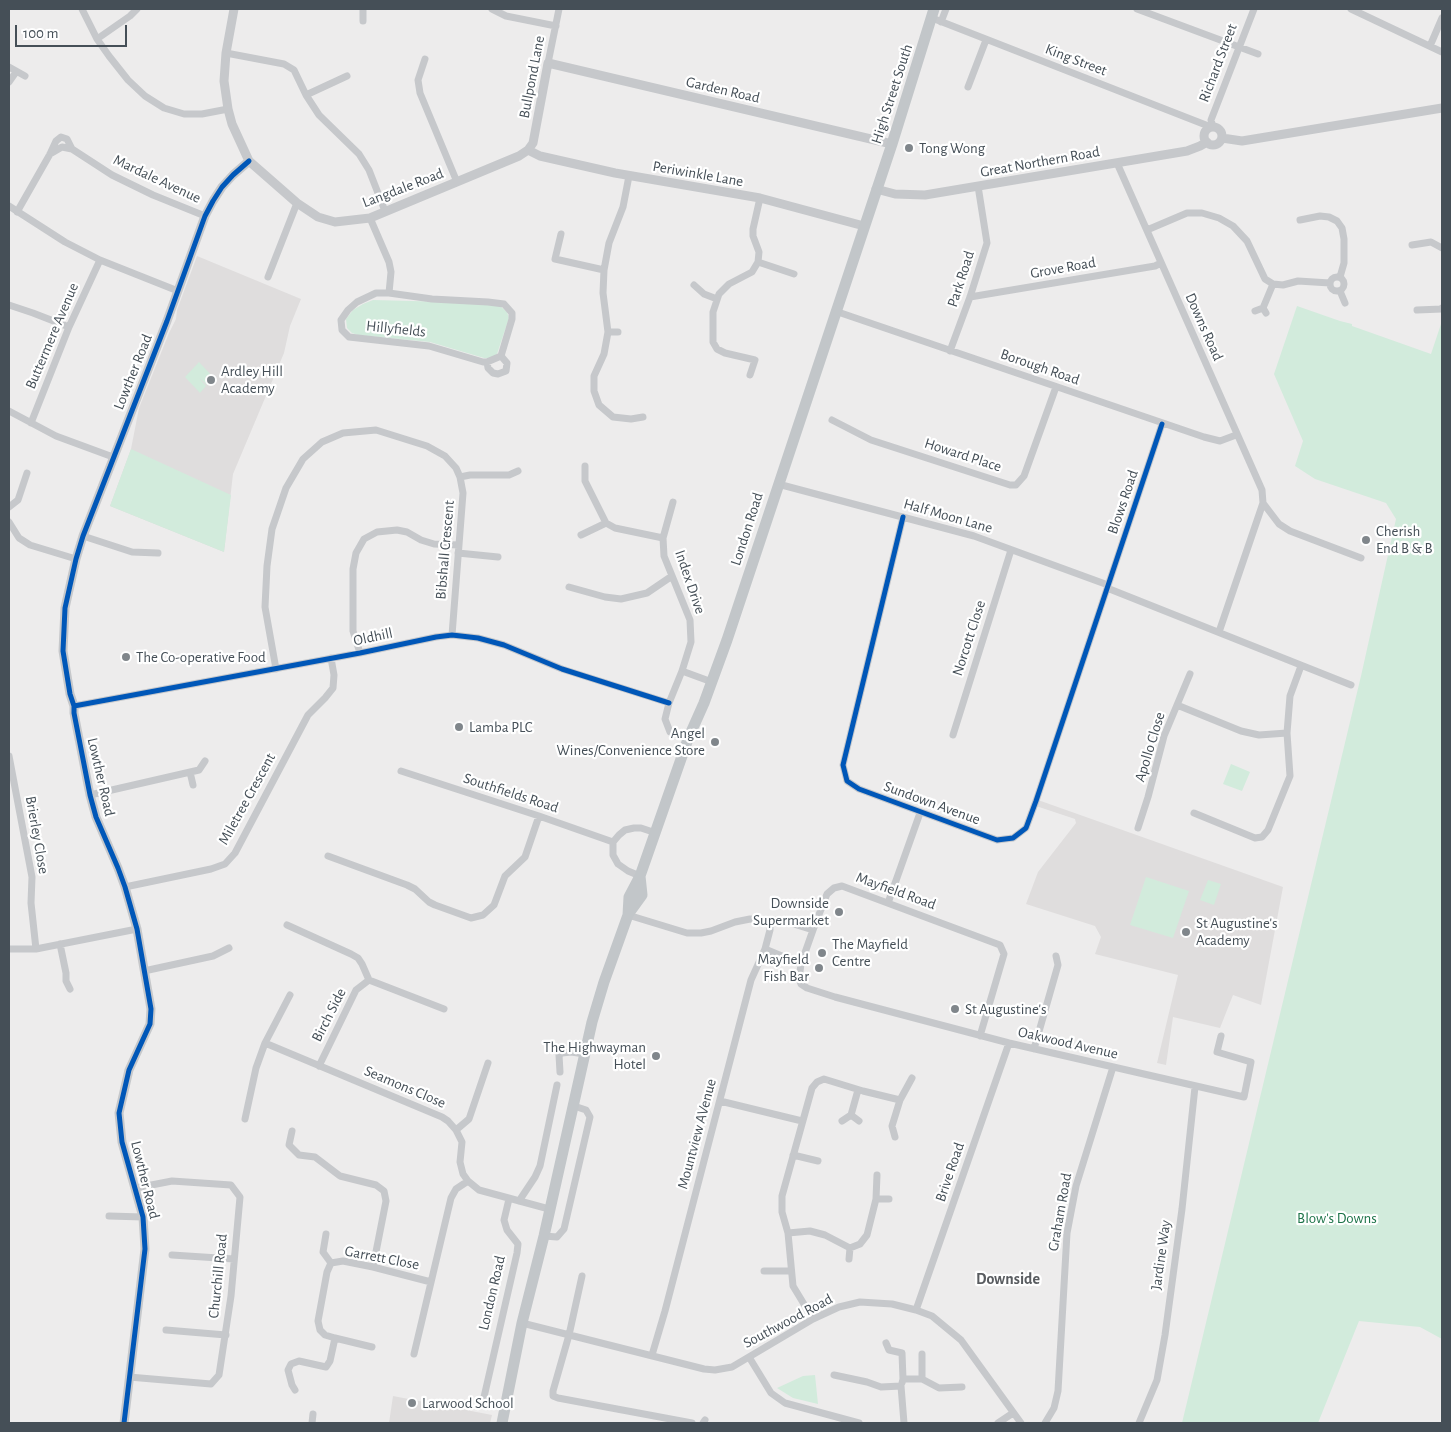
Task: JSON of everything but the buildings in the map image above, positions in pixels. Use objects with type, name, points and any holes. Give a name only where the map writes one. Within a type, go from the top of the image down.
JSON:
[{"type":"main road","name":"High Street South","points":[[876,189],[936,16]]},
{"type":"main road","name":"London Road","points":[[502,1423],[522,1323],[544,1236],[585,1054],[602,990],[628,915],[642,895],[640,876],[688,739],[712,682],[876,189]]},
{"type":"street","points":[[82,9],[109,56],[128,80],[145,96],[164,108],[184,114],[202,114],[228,109]]},
{"type":"street","points":[[98,39],[137,9]]},
{"type":"street","name":"Langdale Road","points":[[234,9],[226,53],[224,81],[232,124],[249,161],[297,203],[318,217],[334,222],[370,218],[518,156],[528,150]]},
{"type":"street","points":[[363,9],[363,21]]},
{"type":"street","points":[[492,9],[506,16],[556,26]]},
{"type":"street","name":"Bullpond Lane","points":[[528,150],[533,143],[559,9]]},
{"type":"street","points":[[936,16],[946,9]]},
{"type":"street","points":[[1137,9],[1258,54]]},
{"type":"street","name":"Richard Street","points":[[1212,127],[1212,118],[1254,9]]},
{"type":"street","points":[[1354,9],[1442,52]]},
{"type":"street","name":"King Street","points":[[936,16],[986,40],[1212,127]]},
{"type":"street","points":[[1430,46],[1442,18]]},
{"type":"street","points":[[968,87],[986,40]]},
{"type":"street","points":[[226,53],[284,64],[294,70],[306,95],[319,115],[359,154],[369,170],[385,211]]},
{"type":"street","points":[[425,59],[418,80],[420,93],[456,182]]},
{"type":"street","name":"Garden Road","points":[[548,63],[892,144]]},
{"type":"street","points":[[9,67],[25,76]]},
{"type":"street","points":[[9,82],[16,72]]},
{"type":"street","points":[[306,95],[347,76]]},
{"type":"street","name":"Great Northern Road","points":[[876,189],[895,194],[925,194],[1187,151],[1206,142],[1211,145],[1216,144],[1222,138],[1242,141],[1442,108]]},
{"type":"street","points":[[1206,142],[1205,133],[1212,127],[1221,131],[1222,138]]},
{"type":"street","name":"Mardale Avenue","points":[[17,212],[56,141],[61,137],[68,139],[72,149],[112,175],[152,195],[205,216]]},
{"type":"street","name":"Periwinkle Lane","points":[[528,150],[541,156],[629,176],[760,198],[864,226]]},
{"type":"street","name":"Lowther Road","points":[[124,1423],[145,1249],[143,1217],[122,1142],[119,1113],[129,1070],[150,1024],[151,1009],[137,929],[125,887],[96,817],[90,795],[63,651],[65,608],[83,536],[205,216],[222,188],[249,161]]},
{"type":"street","name":"Downs Road","points":[[1117,162],[1236,435],[1262,490],[1263,503]]},
{"type":"street","points":[[629,176],[623,207],[609,243],[604,270],[603,293],[608,332],[604,354],[594,376],[594,392],[599,405],[613,417],[631,419],[643,417]]},
{"type":"street","name":"Park Road","points":[[950,350],[970,297],[987,243],[978,186]]},
{"type":"street","points":[[750,374],[755,360],[725,353],[717,349],[713,342],[713,312],[716,299],[729,284],[752,272],[758,262],[759,252],[753,236],[753,229],[760,198]]},
{"type":"street","points":[[268,277],[297,203]]},
{"type":"street","points":[[9,206],[65,242],[100,260],[178,291]]},
{"type":"street","points":[[1147,230],[1187,213],[1202,213],[1219,218],[1233,226],[1247,241],[1265,279],[1273,284],[1283,285],[1298,281],[1330,283]]},
{"type":"street","points":[[1300,220],[1320,216],[1329,217],[1337,221],[1342,228],[1344,263],[1340,277]]},
{"type":"street","points":[[370,218],[389,262],[391,272],[389,294]]},
{"type":"street","points":[[561,234],[555,259],[604,270]]},
{"type":"street","points":[[1412,245],[1431,242],[1442,248]]},
{"type":"street","name":"Buttermere Avenue","points":[[31,424],[69,327],[100,260]]},
{"type":"street","points":[[758,262],[794,274]]},
{"type":"street","name":"Grove Road","points":[[970,297],[1161,264]]},
{"type":"street","points":[[1334,277],[1340,277],[1345,284],[1344,288],[1340,291],[1334,291],[1330,283],[1334,277]]},
{"type":"street","points":[[1255,311],[1265,310],[1273,284]]},
{"type":"street","points":[[694,285],[704,294],[716,299]]},
{"type":"street","points":[[1340,291],[1345,303]]},
{"type":"street","name":"Hillyfields","points":[[376,293],[389,294],[432,300],[504,304],[512,313],[501,356],[508,364],[506,370],[498,374],[493,373],[488,368],[487,362],[429,346],[349,337],[342,330],[341,320],[357,302],[376,293]]},
{"type":"street","points":[[9,305],[69,327]]},
{"type":"street","points":[[1417,310],[1442,308]]},
{"type":"street","name":"Borough Road","points":[[835,311],[1204,437],[1220,441],[1236,435]]},
{"type":"street","points":[[608,332],[618,332]]},
{"type":"street","points":[[487,362],[501,356]]},
{"type":"street","name":"Howard Place","points":[[832,420],[871,440],[1010,485],[1016,485],[1024,476],[1056,387]]},
{"type":"street","points":[[9,411],[56,436],[113,457]]},
{"type":"street","name":"Blows Road","points":[[1108,587],[1162,424]]},
{"type":"street","name":"Bibshall Crescent","points":[[276,669],[265,607],[267,566],[272,529],[286,488],[303,459],[322,442],[343,432],[376,430],[427,446],[445,456],[456,468],[463,493],[452,635]]},
{"type":"street","points":[[585,466],[586,481],[606,523],[615,528],[663,538]]},
{"type":"street","points":[[460,477],[470,475],[508,475],[518,471]]},
{"type":"street","points":[[9,507],[18,500],[27,473]]},
{"type":"street","name":"Half Moon Lane","points":[[778,484],[974,536],[1108,587],[1351,685]]},
{"type":"street","name":"Index Drive","points":[[673,502],[663,538],[664,556],[690,620],[691,642],[665,719],[670,732],[688,739]]},
{"type":"street","points":[[1263,503],[1278,524],[1290,531],[1361,558]]},
{"type":"street","points":[[1219,632],[1263,503]]},
{"type":"street","name":"Sundown Avenue","points":[[903,517],[843,766],[847,781],[859,789],[920,813],[997,840],[1013,838],[1026,828],[1108,587]]},
{"type":"street","points":[[9,522],[19,538],[30,545],[76,559]]},
{"type":"street","points":[[581,535],[606,523]]},
{"type":"street","points":[[360,653],[353,631],[353,569],[356,553],[364,539],[377,532],[397,530],[407,532],[421,540],[434,544],[459,544]]},
{"type":"street","points":[[83,536],[132,552],[158,553]]},
{"type":"street","name":"Norcott Close","points":[[953,735],[1012,550]]},
{"type":"street","points":[[458,553],[498,557]]},
{"type":"street","points":[[569,587],[605,597],[622,599],[647,592],[672,576]]},
{"type":"street","name":"Oldhill","points":[[74,706],[452,635],[478,638],[504,645],[562,669],[669,703]]},
{"type":"street","name":"Miletree Crescent","points":[[125,887],[211,869],[224,864],[235,852],[308,715],[333,688],[334,675],[331,658]]},
{"type":"street","points":[[1194,813],[1255,838],[1262,837],[1268,830],[1290,776],[1288,733],[1290,696],[1301,666]]},
{"type":"street","points":[[682,671],[712,682]]},
{"type":"street","name":"Apollo Close","points":[[1138,828],[1164,736],[1190,674]]},
{"type":"street","points":[[1177,705],[1241,732],[1259,735],[1288,733]]},
{"type":"street","name":"Brierley Close","points":[[9,756],[32,877],[31,903],[36,949]]},
{"type":"street","points":[[90,795],[199,770],[205,761]]},
{"type":"street","name":"Southfields Road","points":[[401,771],[613,842]]},
{"type":"street","points":[[190,772],[193,785]]},
{"type":"street","points":[[888,903],[920,813]]},
{"type":"street","points":[[328,856],[415,889],[428,902],[471,918],[483,915],[494,905],[505,876],[525,857],[539,816]]},
{"type":"street","points":[[640,876],[618,864],[613,855],[613,842],[625,830],[634,828],[641,828],[656,833]]},
{"type":"street","name":"Mayfield Road","points":[[813,930],[827,894],[834,888],[842,886],[1000,945],[1004,954],[980,1036]]},
{"type":"street","points":[[628,915],[687,933],[710,931],[750,919],[784,921],[813,930]]},
{"type":"street","name":"Mountview AVenue","points":[[652,1355],[751,980],[765,949],[770,930],[770,921]]},
{"type":"street","points":[[287,925],[358,958],[369,980],[444,1009]]},
{"type":"street","points":[[9,949],[36,949],[137,929]]},
{"type":"street","name":"Oakwood Avenue","points":[[813,930],[798,978],[808,988],[980,1036],[1244,1097],[1251,1062],[1217,1052],[1221,1036]]},
{"type":"street","points":[[60,944],[66,981],[70,989]]},
{"type":"street","points":[[144,971],[213,956],[228,948]]},
{"type":"street","points":[[765,949],[801,964]]},
{"type":"street","points":[[1034,1049],[1058,965],[1056,956]]},
{"type":"street","name":"Birch Side","points":[[319,1066],[356,990],[369,980]]},
{"type":"street","points":[[245,1119],[256,1068],[265,1043],[290,995]]},
{"type":"street","name":"Seamons Close","points":[[265,1043],[442,1117],[456,1130]]},
{"type":"street","name":"Brive Road","points":[[916,1310],[1008,1043]]},
{"type":"street","points":[[560,1072],[559,1056],[562,1053],[585,1054]]},
{"type":"street","points":[[488,1063],[469,1119],[456,1130],[462,1142],[460,1162],[463,1174],[479,1190],[549,1209]]},
{"type":"street","name":"Graham Road","points":[[1045,1423],[1054,1408],[1058,1391],[1067,1233],[1076,1186],[1113,1067]]},
{"type":"street","points":[[895,1137],[892,1126],[900,1100],[912,1078]]},
{"type":"street","points":[[814,1319],[793,1286],[788,1233],[782,1212],[782,1196],[812,1088],[817,1082],[824,1079],[858,1090],[900,1100]]},
{"type":"street","points":[[519,1201],[540,1166],[558,1086]]},
{"type":"street","name":"Jardine Way","points":[[1139,1423],[1157,1380],[1165,1336],[1182,1209],[1195,1087]]},
{"type":"street","points":[[842,1121],[851,1115],[858,1090]]},
{"type":"street","points":[[720,1101],[802,1122]]},
{"type":"street","points":[[544,1236],[557,1237],[564,1229],[588,1126],[590,1117],[586,1110],[574,1106]]},
{"type":"street","points":[[851,1115],[859,1121]]},
{"type":"street","points":[[292,1131],[289,1145],[299,1154],[315,1156],[340,1176],[376,1185],[384,1191],[386,1201],[373,1267]]},
{"type":"street","points":[[793,1155],[818,1161]]},
{"type":"street","points":[[788,1233],[810,1231],[825,1235],[850,1248],[860,1244],[867,1235],[876,1199],[877,1175]]},
{"type":"street","name":"Churchill Road","points":[[129,1376],[211,1384],[219,1375],[226,1335],[240,1197],[232,1185],[172,1181],[136,1188]]},
{"type":"street","points":[[414,1354],[451,1198],[456,1189],[468,1181]]},
{"type":"street","name":"London Road","points":[[484,1397],[517,1253],[518,1244],[507,1230],[504,1220],[509,1199]]},
{"type":"street","points":[[876,1199],[889,1200]]},
{"type":"street","points":[[108,1216],[143,1217]]},
{"type":"street","points":[[326,1234],[323,1252],[331,1263]]},
{"type":"street","points":[[848,1259],[850,1248]]},
{"type":"street","points":[[172,1255],[234,1260]]},
{"type":"street","name":"Garrett Close","points":[[372,1347],[325,1335],[320,1330],[318,1321],[327,1272],[331,1263],[342,1262],[373,1267],[431,1282]]},
{"type":"street","points":[[764,1271],[790,1270]]},
{"type":"street","points":[[582,1276],[553,1396],[692,1423]]},
{"type":"street","name":"Southwood Road","points":[[522,1323],[714,1370],[732,1367],[814,1319],[839,1307],[860,1302],[890,1304],[932,1316],[961,1340],[1021,1423]]},
{"type":"street","points":[[166,1330],[226,1335]]},
{"type":"street","points":[[296,1390],[292,1385],[288,1370],[291,1364],[299,1361],[326,1367],[330,1361],[335,1338]]},
{"type":"street","points":[[886,1343],[889,1350],[902,1353],[904,1423]]},
{"type":"street","points":[[922,1354],[922,1379]]},
{"type":"street","points":[[749,1357],[772,1393],[785,1403],[859,1423]]},
{"type":"street","points":[[834,1376],[867,1382],[881,1387],[922,1379],[939,1388],[962,1387]]},
{"type":"street","points":[[998,1423],[1013,1413]]},
{"type":"street","points":[[312,1423],[313,1414]]},
{"type":"shaded area","name":"Ardley Hill Academy","points":[[197,256],[301,299],[290,326],[284,353],[233,474],[224,552],[110,506],[131,449],[139,408],[176,319],[177,310]]},
{"type":"shaded area","name":"St Augustine's Academy","points":[[1038,800],[1283,887],[1261,1005],[1233,995],[1220,1028],[1173,1017],[1166,1065],[1157,1063],[1178,975],[1095,954],[1101,937],[1095,926],[1026,904],[1038,872],[1076,823],[1075,819],[1036,806]]},
{"type":"shaded area","name":"Larwood School","points":[[393,1396],[492,1415],[490,1423],[389,1423]]},
{"type":"green space","points":[[373,300],[488,303],[500,306],[507,312],[509,318],[497,354],[491,358],[484,358],[430,342],[352,333],[347,328],[346,319],[353,310]]},
{"type":"green space","name":"Blow's Downs","points":[[1297,306],[1352,324],[1352,326],[1431,354],[1442,321],[1442,1339],[1420,1327],[1359,1321],[1318,1423],[1182,1423],[1361,676],[1396,519],[1386,503],[1315,479],[1295,466],[1303,441],[1274,374]]},
{"type":"green space","points":[[199,362],[214,378],[207,385],[199,378],[206,386],[200,393],[185,377]]},
{"type":"green space","points":[[131,449],[231,495],[224,552],[110,506]]},
{"type":"green space","points":[[1231,764],[1250,772],[1242,791],[1223,784]]},
{"type":"green space","points":[[1146,877],[1189,891],[1173,938],[1130,925]]},
{"type":"green space","points":[[1208,880],[1221,884],[1214,905],[1200,900]]},
{"type":"green space","points":[[815,1375],[818,1404],[793,1398],[777,1388],[803,1376]]},
{"type":"cycle path","points":[[124,1423],[145,1249],[143,1217],[122,1142],[119,1113],[129,1070],[150,1024],[151,1009],[137,929],[125,887],[96,817],[90,795],[63,651],[65,608],[83,536],[167,321],[205,216],[222,187],[249,161]]},
{"type":"cycle path","points":[[903,517],[843,765],[847,781],[859,789],[997,840],[1013,838],[1026,828],[1036,801],[1162,424]]},
{"type":"cycle path","points":[[74,706],[452,635],[478,638],[504,645],[562,669],[669,703]]},
{"type":"place","name":"Tong Wong","points":[[909,148]]},
{"type":"place","name":"Ardley Hill Academy","points":[[211,380]]},
{"type":"place","name":"Cherish End B & B","points":[[1366,540]]},
{"type":"place","name":"The Co-operative Food","points":[[126,657]]},
{"type":"place","name":"Lamba PLC","points":[[459,727]]},
{"type":"place","name":"Angel Wines/Convenience Store","points":[[715,742]]},
{"type":"place","name":"Downside Supermarket","points":[[839,912]]},
{"type":"place","name":"St Augustine's Academy","points":[[1186,932]]},
{"type":"place","name":"The Mayfield Centre","points":[[822,953]]},
{"type":"place","name":"Mayfield Fish Bar","points":[[819,968]]},
{"type":"place","name":"St Augustine's","points":[[955,1009]]},
{"type":"place","name":"The Highwayman Hotel","points":[[656,1056]]},
{"type":"place","name":"Larwood School","points":[[412,1403]]},
{"type":"district","name":"Downside","points":[[1008,1279]]}]
